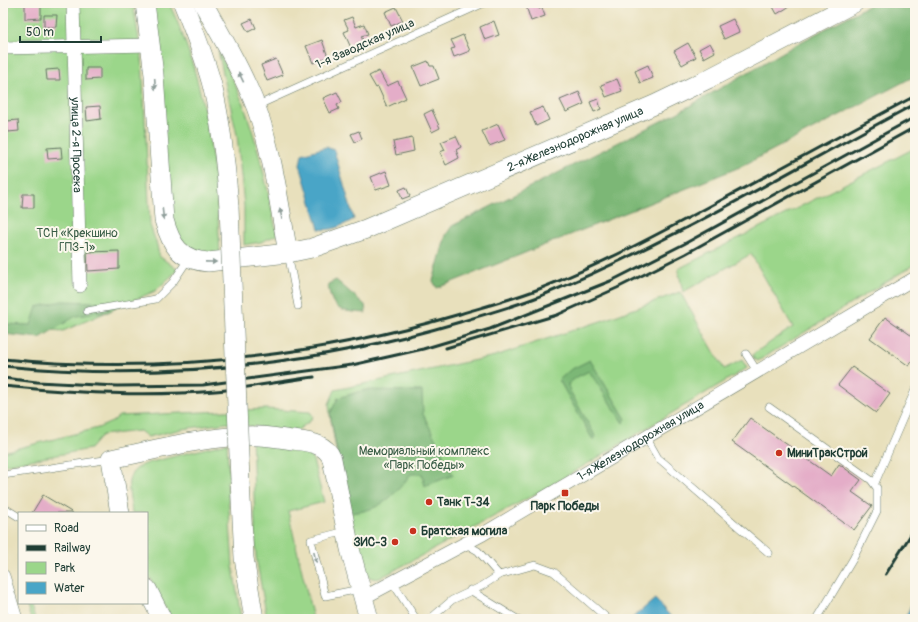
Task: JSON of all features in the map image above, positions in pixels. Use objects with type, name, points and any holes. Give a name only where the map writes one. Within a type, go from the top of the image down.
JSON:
[{"type":"street","name":"улица 2-я Просека","points":[[73,3],[80,286]]},
{"type":"street","points":[[145,3],[151,45],[164,220],[168,236],[180,252],[189,258]]},
{"type":"street","points":[[183,3],[203,56],[215,99],[222,138],[229,207],[244,558],[254,619]]},
{"type":"street","points":[[203,3],[224,40],[255,106],[272,169],[288,253]]},
{"type":"street","name":"2-я Железнодорожная улица","points":[[189,258],[203,262],[220,262],[258,255],[288,253],[312,248],[366,229],[654,105],[708,79],[854,3]]},
{"type":"street","points":[[3,48],[151,45]]},
{"type":"street","name":"1-я Железнодорожная улица","points":[[362,594],[393,583],[466,544],[915,278]]},
{"type":"street","points":[[120,512],[111,458],[215,439],[247,436],[300,441],[320,445],[328,451],[332,459],[346,531],[369,619]]},
{"type":"street","points":[[3,576],[16,619]]},
{"type":"street","points":[[148,591],[162,619]]},
{"type":"lane","name":"1-я Заводская улица","points":[[255,106],[484,3]]},
{"type":"lane","points":[[288,253],[298,306]]},
{"type":"lane","points":[[87,311],[156,299],[173,282],[189,258]]},
{"type":"lane","points":[[746,354],[757,372]]},
{"type":"lane","points":[[817,619],[853,559],[877,511],[878,494],[875,483],[915,390]]},
{"type":"lane","points":[[768,407],[875,483]]},
{"type":"lane","points":[[646,437],[658,458],[769,553]]},
{"type":"lane","points":[[3,475],[111,458]]},
{"type":"lane","points":[[3,507],[18,516]]},
{"type":"lane","points":[[346,531],[311,540],[325,596],[362,594]]},
{"type":"lane","points":[[466,544],[478,551],[499,575]]},
{"type":"lane","points":[[430,619],[452,600],[470,590],[482,586],[499,575],[535,566],[554,572],[608,619]]},
{"type":"lane","points":[[393,583],[416,619]]},
{"type":"lane","points":[[470,590],[517,619]]},
{"type":"green space","name":"ТСН «Крекшино ГПЗ-1»","points":[[3,3],[133,3],[142,58],[150,225],[159,256],[178,270],[155,291],[63,331],[3,326]]},
{"type":"green space","points":[[148,3],[169,3],[193,64],[208,128],[213,160],[219,225],[220,258],[208,259],[174,240]]},
{"type":"green space","points":[[873,3],[915,3],[915,76],[740,167],[437,288],[433,281],[446,235],[452,226],[679,112],[797,44]]},
{"type":"green space","points":[[218,51],[239,94],[248,117],[267,187],[277,235],[261,242],[244,245],[244,206],[237,135]]},
{"type":"green space","points":[[915,148],[915,264],[758,361],[753,358],[753,354],[793,327],[751,254],[683,292],[678,269]]},
{"type":"green space","points":[[336,280],[365,305],[366,313],[350,312],[335,305],[332,300],[328,284]]},
{"type":"green space","name":"Мемориальный комплекс «Парк Победы»","points":[[680,292],[724,369],[742,360],[747,368],[552,485],[380,578],[371,578],[363,571],[337,457],[330,414],[329,404],[335,390],[495,356],[604,320]]},
{"type":"green space","points":[[62,301],[127,303],[108,312],[76,316],[40,338],[3,334],[3,324],[31,325],[37,307]]},
{"type":"green space","points":[[590,360],[626,419],[623,423],[589,371],[577,377],[568,384],[570,391],[593,432],[595,437],[593,440],[559,380],[570,370]]},
{"type":"green space","points":[[365,390],[422,391],[423,414],[453,475],[425,486],[422,474],[411,474],[398,490],[384,502],[360,512],[349,513],[330,414],[338,398]]},
{"type":"green space","points":[[266,409],[310,412],[313,416],[310,421],[295,432],[227,423],[182,429],[148,437],[140,431],[102,435],[90,449],[3,465],[3,452],[98,428],[112,422],[119,416]]},
{"type":"green space","points":[[252,433],[271,444],[309,453],[313,460],[324,502],[288,511],[313,619],[267,619],[256,557]]},
{"type":"green space","points":[[227,443],[229,480],[227,481],[233,566],[241,619],[171,619],[148,574],[148,512],[132,512],[129,490],[130,477],[139,467],[148,463]]},
{"type":"green space","points":[[26,604],[30,604],[35,619],[31,619]]},
{"type":"water","points":[[326,147],[334,150],[354,219],[346,224],[328,230],[323,230],[319,229],[300,165],[302,154]]},
{"type":"water","points":[[655,599],[673,619],[631,619]]},
{"type":"water","points":[[911,605],[915,609],[915,619],[905,619]]},
{"type":"building","points":[[25,3],[41,3],[41,18],[25,19]]},
{"type":"building","points":[[537,3],[539,9],[542,8],[545,16],[531,21],[526,6]]},
{"type":"building","points":[[771,3],[795,3],[777,14]]},
{"type":"building","points":[[396,7],[403,21],[391,26],[385,12]]},
{"type":"building","points":[[44,15],[57,15],[56,27],[44,27]]},
{"type":"building","points":[[352,17],[356,27],[364,24],[368,34],[361,36],[364,43],[351,48],[344,32],[349,30],[344,20]]},
{"type":"building","points":[[252,19],[256,28],[248,32],[243,23]]},
{"type":"building","points":[[733,19],[739,32],[724,39],[718,26]]},
{"type":"building","points":[[494,21],[499,35],[485,40],[480,27]]},
{"type":"building","points":[[463,35],[470,51],[454,57],[451,49],[455,48],[451,40]]},
{"type":"building","points":[[322,40],[328,57],[313,63],[306,46]]},
{"type":"building","points":[[688,43],[696,57],[682,65],[674,51]]},
{"type":"building","points":[[710,43],[715,52],[704,58],[699,49]]},
{"type":"building","points":[[276,59],[283,75],[267,81],[261,65]]},
{"type":"building","points":[[428,61],[430,66],[434,66],[439,79],[421,86],[413,67]]},
{"type":"building","points":[[648,65],[653,78],[640,83],[635,71]]},
{"type":"building","points":[[86,68],[100,68],[100,79],[86,80]]},
{"type":"building","points":[[59,69],[60,80],[47,80],[46,70]]},
{"type":"building","points":[[379,71],[387,86],[398,81],[406,98],[387,107],[378,87],[376,88],[369,76]]},
{"type":"building","points":[[617,79],[622,91],[606,97],[601,85]]},
{"type":"building","points":[[337,92],[342,102],[337,105],[339,109],[330,113],[323,98]]},
{"type":"building","points":[[579,92],[584,104],[566,112],[560,100]]},
{"type":"building","points":[[598,99],[601,109],[594,112],[590,102]]},
{"type":"building","points":[[100,106],[101,119],[87,121],[86,107]]},
{"type":"building","points":[[543,107],[549,120],[536,126],[530,112]]},
{"type":"building","points":[[432,110],[440,128],[432,132],[424,114]]},
{"type":"building","points":[[18,120],[19,131],[8,132],[7,121]]},
{"type":"building","points":[[498,124],[505,140],[489,146],[482,131]]},
{"type":"building","points":[[359,131],[362,139],[355,142],[351,134]]},
{"type":"building","points":[[456,136],[461,147],[456,150],[459,158],[446,165],[440,152],[445,150],[441,142]]},
{"type":"building","points":[[412,138],[414,151],[396,155],[393,142]]},
{"type":"building","points":[[61,147],[62,158],[48,159],[47,148]]},
{"type":"building","points":[[386,171],[391,185],[376,190],[371,177]]},
{"type":"building","points":[[406,187],[410,196],[402,199],[399,190]]},
{"type":"building","points":[[23,194],[34,194],[34,208],[22,208]]},
{"type":"building","points":[[119,251],[119,269],[88,271],[87,252]]},
{"type":"building","points":[[885,317],[915,338],[915,357],[909,366],[870,338]]},
{"type":"building","points":[[852,367],[890,394],[876,413],[838,385]]},
{"type":"building","points":[[750,418],[831,476],[839,464],[861,480],[852,492],[872,506],[854,530],[732,442]]},
{"type":"building","points":[[43,495],[71,512],[33,512]]},
{"type":"railway","points":[[3,359],[61,363],[118,364],[176,363],[233,359],[291,352],[347,342],[460,314],[539,289],[611,258],[915,96]]},
{"type":"railway","points":[[3,366],[119,372],[234,366],[348,350],[460,322],[543,295],[638,252],[731,204],[915,104]]},
{"type":"railway","points":[[3,378],[37,382],[117,386],[203,385],[352,365],[423,349],[490,329],[613,280],[684,244],[915,117]]},
{"type":"railway","points":[[446,348],[557,315],[617,288],[685,254],[915,127]]},
{"type":"railway","points":[[3,386],[56,391],[162,394],[227,390],[314,377]]},
{"type":"railway","points":[[886,574],[915,528]]},
{"type":"place","name":"МиниТракСтрой","points":[[779,453]]},
{"type":"place","name":"Парк Победы","points":[[565,493]]},
{"type":"place","name":"Танк Т-34","points":[[429,502]]},
{"type":"place","name":"Братская могила","points":[[413,531]]},
{"type":"place","name":"ЗИС-3","points":[[395,542]]}]
